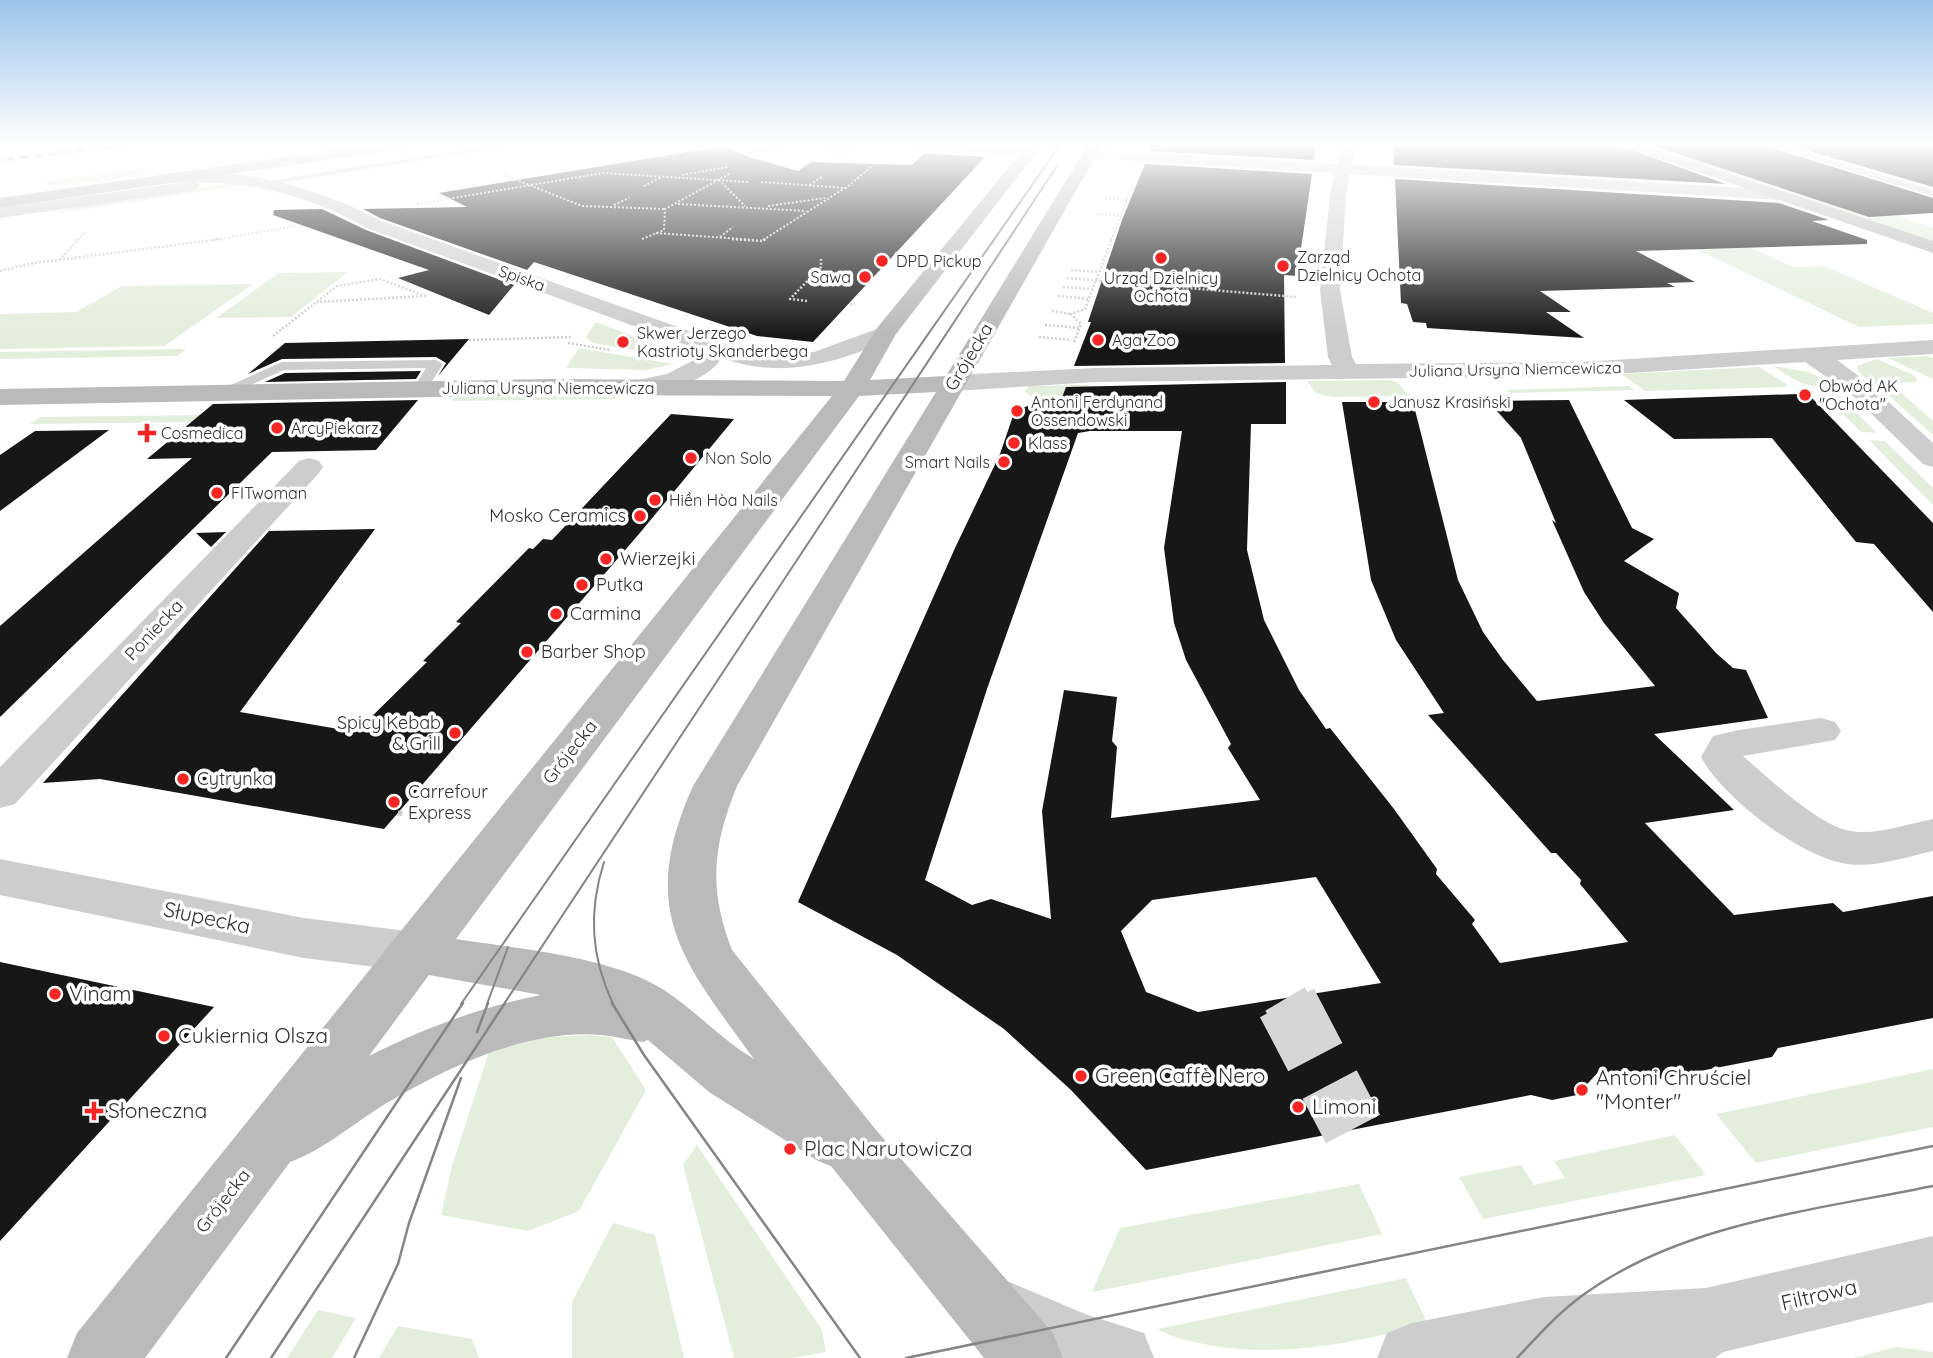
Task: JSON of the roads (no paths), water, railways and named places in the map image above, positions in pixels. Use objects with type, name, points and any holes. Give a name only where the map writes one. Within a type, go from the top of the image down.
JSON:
[{"type":"main road","name":"Grójecka","points":[[102,1358],[851,389],[868,366],[885,333],[985,208]]},
{"type":"main road","name":"Grójecka","points":[[1028,1358],[855,1150],[711,960],[699,931],[690,865],[694,839],[715,786],[1058,208]]},
{"type":"main road","points":[[1819,208],[1933,247]]},
{"type":"main road","name":"Juliana Ursyna Niemcewicza","points":[[0,397],[549,387],[851,389],[954,383]]},
{"type":"main road","points":[[415,952],[489,963],[605,986],[645,1006],[729,1073],[855,1150]]},
{"type":"main road","points":[[244,1173],[284,1138],[369,1081],[456,1043],[522,1021],[582,1011],[618,1012],[645,1020],[687,1039]]},
{"type":"street","points":[[0,213],[32,208]]},
{"type":"street","points":[[0,223],[42,217],[48,208]]},
{"type":"street","name":"Spiska","points":[[339,208],[373,224],[740,357],[762,361],[805,362],[832,355],[885,333]]},
{"type":"street","points":[[1337,208],[1330,290],[1340,357],[1348,373]]},
{"type":"street","points":[[633,387],[666,381],[703,366],[712,357],[711,347]]},
{"type":"street","name":"Juliana Ursyna Niemcewicza","points":[[976,347],[999,362],[1021,370],[1096,375]]},
{"type":"street","name":"Juliana Ursyna Niemcewicza","points":[[954,383],[1096,375],[1583,369],[1933,347]]},
{"type":"street","points":[[1810,355],[1824,362],[1854,385],[1933,458]]},
{"type":"street","name":"Poniecka","points":[[0,793],[309,467]]},
{"type":"street","points":[[1821,731],[1739,743],[1728,746],[1722,757],[1726,764],[1769,803],[1832,844],[1860,848],[1933,835]]},
{"type":"street","name":"Słupecka","points":[[0,877],[304,939],[415,952]]},
{"type":"street","name":"Filtrowa","points":[[1412,1358],[1544,1331],[1683,1340],[1933,1269]]},
{"type":"street","points":[[969,1288],[1008,1316],[1119,1358]]},
{"type":"tunnel","points":[[1285,999],[1288,1004]]},
{"type":"tunnel","points":[[1287,1003],[1353,1129]]},
{"type":"tram line","points":[[461,1004],[1016,208]]},
{"type":"tram line","points":[[504,1004],[1029,208]]},
{"type":"tram line","points":[[604,862],[596,899],[594,934],[600,969],[613,1004]]},
{"type":"tram line","points":[[487,1004],[508,947]]},
{"type":"tram line","points":[[226,1358],[463,1003]]},
{"type":"tram line","points":[[477,1032],[488,1003]]},
{"type":"tram line","points":[[271,1358],[505,1003]]},
{"type":"tram line","points":[[612,1003],[644,1055],[860,1358]]},
{"type":"tram line","points":[[354,1358],[398,1264],[409,1223],[461,1078]]},
{"type":"tram line","points":[[906,1358],[1933,1146]]},
{"type":"tram line","points":[[1517,1358],[1583,1295],[1622,1271],[1663,1251],[1751,1222],[1933,1186]]},
{"type":"place","name":"Urząd Dzielnicy Ochota","points":[[1161,258]]},
{"type":"place","name":"DPD Pickup","points":[[882,261]]},
{"type":"place","name":"Zarząd Dzielnicy Ochota","points":[[1283,266]]},
{"type":"place","name":"Sawa","points":[[865,277]]},
{"type":"place","name":"Aga Zoo","points":[[1098,340]]},
{"type":"place","name":"Skwer Jerzego Kastrioty Skanderbega","points":[[623,342]]},
{"type":"place","name":"Obwód AK \"Ochota\"","points":[[1805,395]]},
{"type":"place","name":"Janusz Krasiński","points":[[1374,402]]},
{"type":"place","name":"Antoni Ferdynand Ossendowski","points":[[1017,411]]},
{"type":"place","name":"ArcyPiekarz","points":[[277,428]]},
{"type":"place","name":"Cosmedica","points":[[147,433]]},
{"type":"place","name":"Klass","points":[[1014,443]]},
{"type":"place","name":"Non Solo","points":[[691,458]]},
{"type":"place","name":"Smart Nails","points":[[1004,462]]},
{"type":"place","name":"FITwoman","points":[[217,493]]},
{"type":"place","name":"Hiền Hòa Nails","points":[[655,500]]},
{"type":"place","name":"Mosko Ceramics","points":[[640,516]]},
{"type":"place","name":"Wierzejki","points":[[606,559]]},
{"type":"place","name":"Putka","points":[[582,585]]},
{"type":"place","name":"Carmina","points":[[556,614]]},
{"type":"place","name":"Barber Shop","points":[[527,652]]},
{"type":"place","name":"Spicy Kebab & Grill","points":[[455,733]]},
{"type":"place","name":"Cytrynka","points":[[183,779]]},
{"type":"place","name":"Carrefour Express","points":[[394,802]]},
{"type":"place","name":"Vinam","points":[[55,994]]},
{"type":"place","name":"Cukiernia Olsza","points":[[164,1036]]},
{"type":"place","name":"Green Caffè Nero","points":[[1081,1076]]},
{"type":"place","name":"Antoni Chruściel \"Monter\"","points":[[1582,1090]]},
{"type":"place","name":"Limoni","points":[[1298,1107]]},
{"type":"place","name":"Słoneczna","points":[[94,1111]]},
{"type":"place","name":"Plac Narutowicza","points":[[790,1149]]}]
